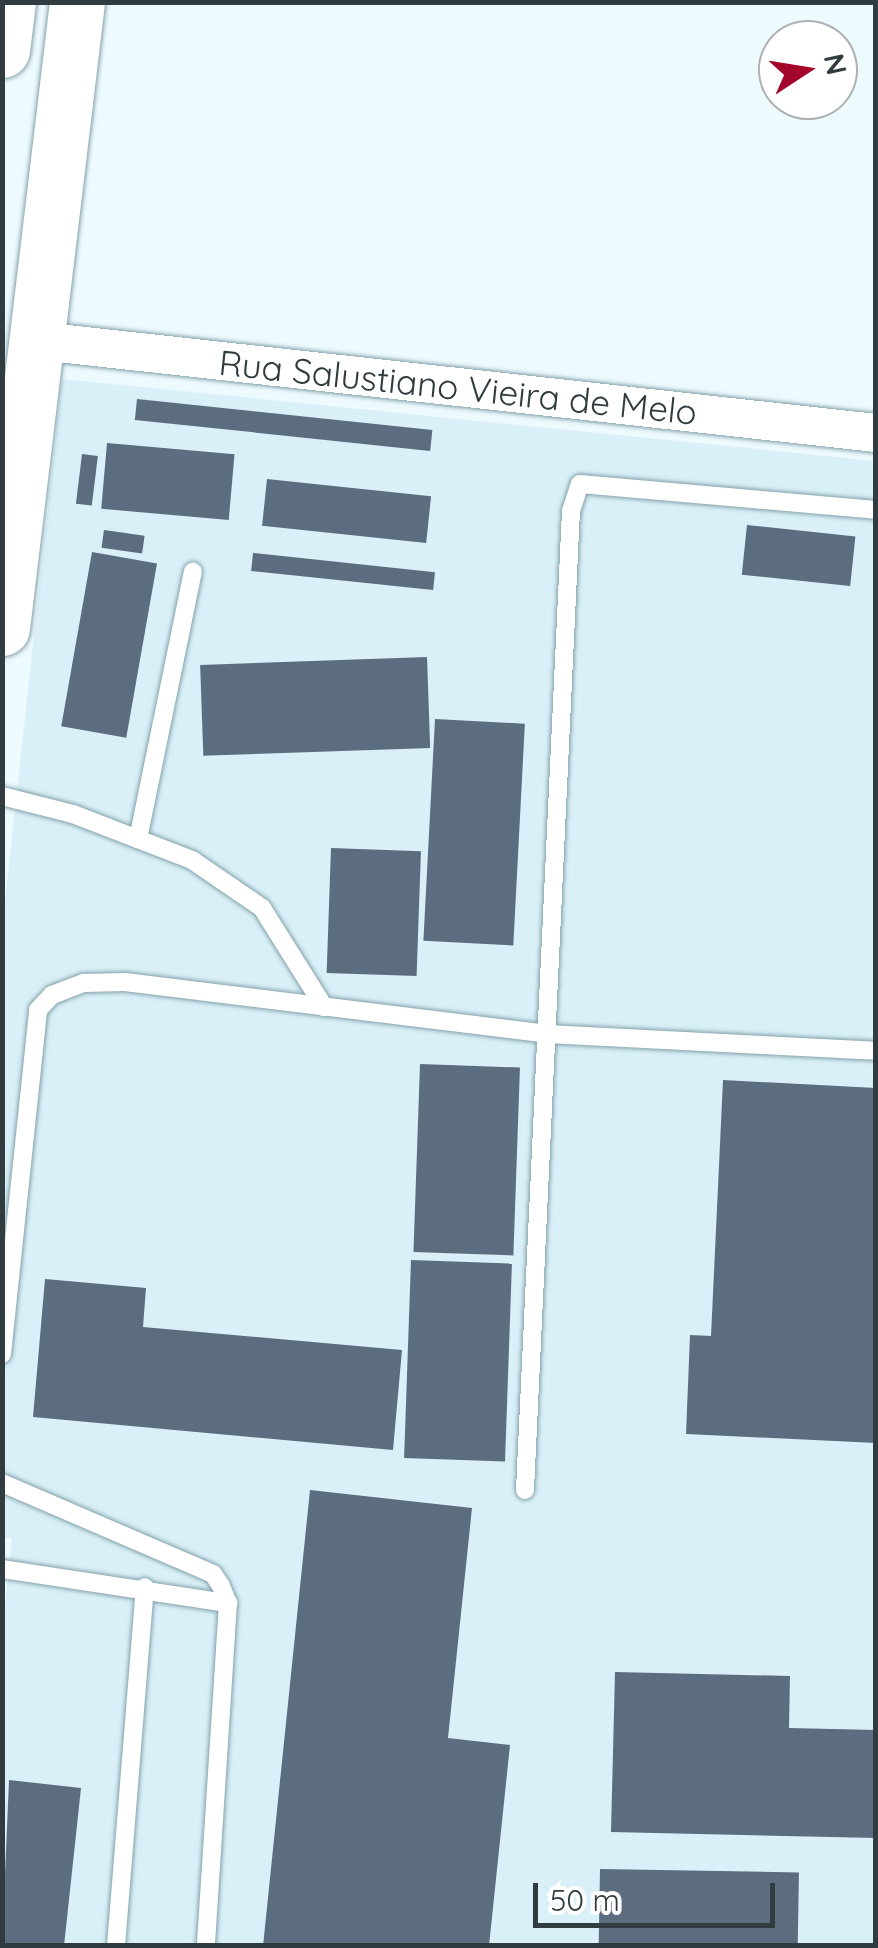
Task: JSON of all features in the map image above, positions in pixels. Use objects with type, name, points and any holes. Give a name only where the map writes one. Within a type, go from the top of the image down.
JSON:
[{"type":"highway","points":[[2,50],[8,2]]},
{"type":"highway","points":[[2,628],[40,341],[78,2]]},
{"type":"street","name":"Rua Salustiano Vieira de Melo","points":[[40,341],[876,433]]},
{"type":"lane","points":[[524,1490],[571,511],[580,484],[876,510]]},
{"type":"lane","points":[[138,839],[193,572]]},
{"type":"lane","points":[[2,796],[192,860],[262,908],[324,1007]]},
{"type":"lane","points":[[2,1354],[38,1010],[52,995],[84,984],[125,982],[546,1034],[876,1051]]},
{"type":"lane","points":[[2,1483],[213,1574],[228,1602],[206,1946]]},
{"type":"lane","points":[[2,1569],[228,1602]]},
{"type":"lane","points":[[116,1946],[145,1588]]},
{"type":"shaded area","points":[[62,379],[875,461],[875,1945],[3,1945],[2,1639],[12,1538],[3,1537],[2,929]]},
{"type":"building","points":[[137,399],[432,430],[430,451],[135,420]]},
{"type":"building","points":[[107,443],[235,454],[229,520],[101,509]]},
{"type":"building","points":[[82,454],[98,456],[92,506],[76,504]]},
{"type":"building","points":[[267,479],[431,496],[426,543],[262,526]]},
{"type":"building","points":[[747,525],[855,536],[850,586],[742,575]]},
{"type":"building","points":[[104,530],[145,536],[142,554],[101,548]]},
{"type":"building","points":[[92,552],[157,563],[126,738],[61,726]]},
{"type":"building","points":[[253,553],[435,572],[433,590],[251,571]]},
{"type":"building","points":[[427,657],[430,748],[203,756],[200,665]]},
{"type":"building","points":[[435,719],[525,724],[513,945],[423,941]]},
{"type":"building","points":[[331,848],[421,851],[417,976],[327,973]]},
{"type":"building","points":[[420,1064],[520,1067],[513,1255],[413,1252]]},
{"type":"building","points":[[723,1080],[876,1088],[876,1443],[686,1434],[690,1335],[711,1336]]},
{"type":"building","points":[[411,1260],[512,1264],[505,1461],[404,1458]]},
{"type":"building","points":[[45,1279],[146,1288],[143,1327],[402,1350],[393,1450],[33,1417]]},
{"type":"building","points":[[310,1490],[472,1508],[448,1738],[510,1745],[489,1946],[263,1946]]},
{"type":"building","points":[[615,1672],[790,1676],[789,1728],[876,1730],[876,1838],[611,1832]]},
{"type":"building","points":[[9,1780],[81,1788],[64,1946],[2,1946]]},
{"type":"building","points":[[600,1869],[799,1872],[798,1946],[599,1946]]}]
